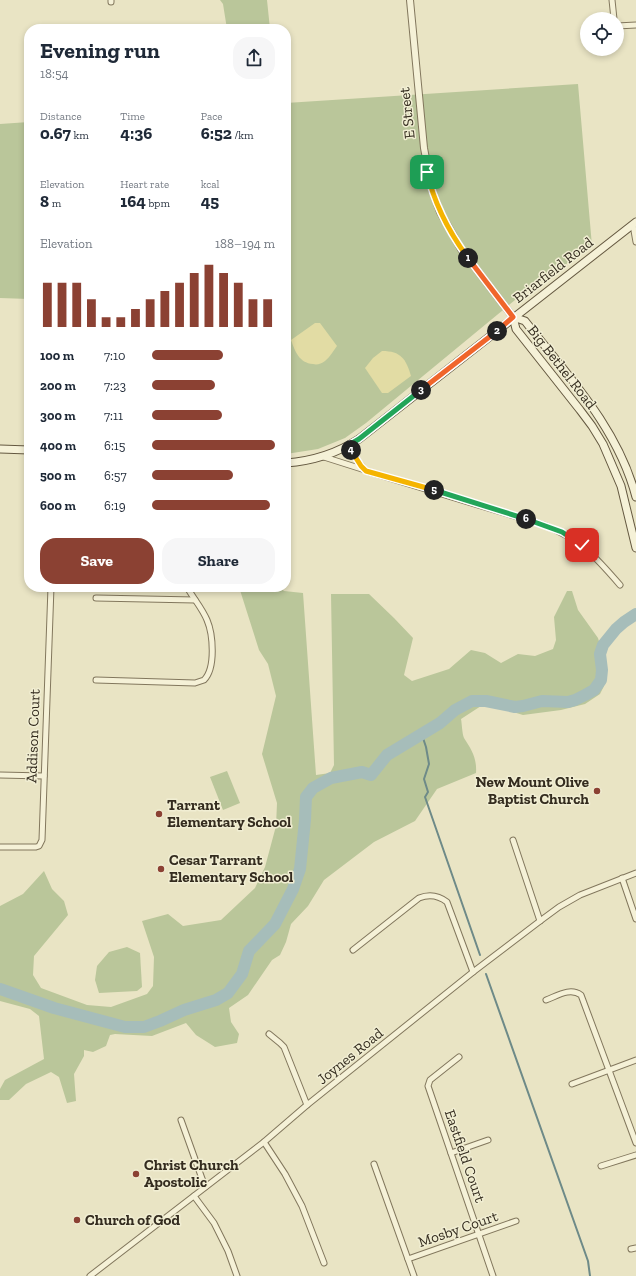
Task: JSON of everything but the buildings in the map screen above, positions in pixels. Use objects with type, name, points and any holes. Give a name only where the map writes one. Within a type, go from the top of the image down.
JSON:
[{"type":"main road","name":"Briarfield Road","points":[[291,463],[324,457],[359,439],[635,223]]},
{"type":"main road","name":"Big Bethel Road","points":[[513,317],[525,321],[600,417],[621,454],[629,473],[636,497]]},
{"type":"main road","name":"Big Bethel Road","points":[[513,317],[516,329],[580,410],[603,444],[621,486],[636,548]]},
{"type":"main road","points":[[0,449],[24,450]]},
{"type":"street","name":"E Street","points":[[410,0],[424,148],[432,190],[440,212],[461,249],[513,317]]},
{"type":"street","points":[[612,0],[613,12]]},
{"type":"street","points":[[624,26],[636,25]]},
{"type":"street","points":[[635,223],[636,242]]},
{"type":"street","points":[[349,445],[359,463],[366,471]]},
{"type":"street","points":[[324,457],[544,524],[562,532],[582,545],[597,558],[620,585]]},
{"type":"street","name":"Addison Court","points":[[0,847],[32,847],[39,846],[41,843],[51,592]]},
{"type":"street","points":[[96,680],[195,683],[204,680],[210,672],[212,659],[211,637],[207,619],[190,592]]},
{"type":"street","points":[[96,598],[195,600]]},
{"type":"street","points":[[0,775],[44,776]]},
{"type":"street","points":[[513,840],[540,920]]},
{"type":"street","name":"Joynes Road","points":[[90,1276],[264,1142],[307,1105],[540,920],[580,894],[636,873]]},
{"type":"street","points":[[622,878],[636,919]]},
{"type":"street","points":[[353,950],[419,898],[426,895],[434,895],[447,902],[473,972]]},
{"type":"street","points":[[546,1000],[572,991],[581,995],[636,1143]]},
{"type":"street","points":[[270,1034],[284,1047],[307,1105]]},
{"type":"street","name":"Eastfield Court","points":[[459,1057],[430,1080],[428,1086],[480,1234],[493,1276]]},
{"type":"street","points":[[572,1084],[636,1060]]},
{"type":"street","points":[[181,1120],[205,1187]]},
{"type":"street","points":[[451,1153],[488,1140]]},
{"type":"street","points":[[264,1142],[285,1174],[302,1206],[324,1263]]},
{"type":"street","points":[[602,1166],[636,1155]]},
{"type":"street","points":[[374,1164],[414,1276]]},
{"type":"street","points":[[194,1196],[214,1222],[228,1251],[237,1276]]},
{"type":"street","name":"Mosby Court","points":[[408,1259],[516,1221]]},
{"type":"green space","points":[[220,0],[267,0],[269,24],[226,24],[223,4]]},
{"type":"green space","points":[[578,84],[592,246],[515,300],[366,423],[345,438],[318,449],[291,453],[291,103]]},
{"type":"green space","points":[[24,122],[24,299],[0,298],[0,124]]},
{"type":"green space","points":[[567,591],[572,591],[578,610],[598,638],[605,661],[604,686],[600,694],[585,704],[561,710],[523,715],[497,707],[481,706],[461,719],[464,738],[475,759],[476,773],[437,789],[415,821],[374,842],[324,880],[308,906],[291,924],[286,942],[280,955],[272,960],[248,995],[229,1008],[231,1022],[239,1034],[237,1043],[215,1047],[196,1035],[186,1023],[152,1036],[110,1035],[106,1046],[93,1052],[84,1050],[84,1056],[74,1074],[76,1101],[67,1103],[59,1077],[51,1072],[26,1084],[9,1100],[0,1100],[0,1089],[5,1080],[44,1059],[39,1016],[30,1009],[0,1001],[0,906],[23,894],[44,871],[52,889],[64,901],[68,915],[34,956],[33,975],[41,988],[87,1005],[111,1007],[147,994],[153,986],[154,957],[142,921],[168,914],[183,926],[221,920],[255,888],[265,867],[276,826],[277,803],[262,754],[276,696],[268,664],[259,650],[241,592],[303,593],[316,775],[330,773],[334,765],[331,594],[369,594],[413,638],[404,675],[412,681],[449,669],[471,650],[485,653],[501,663],[518,654],[535,656],[553,649],[556,640],[554,617]]},
{"type":"green space","points":[[227,771],[240,803],[223,810],[210,777]]},
{"type":"green space","points":[[127,947],[140,953],[142,987],[137,991],[99,993],[95,980],[97,966],[109,952]]},
{"type":"sand","points":[[315,323],[320,323],[337,346],[330,356],[320,364],[308,363],[301,359],[298,356],[291,340]]},
{"type":"sand","points":[[382,351],[398,354],[402,357],[411,376],[388,393],[382,393],[365,368],[373,358]]},
{"type":"waterway","points":[[0,989],[54,1008],[125,1027],[144,1027],[184,1010],[216,1000],[228,993],[242,974],[249,951],[275,924],[293,889],[300,869],[306,797],[313,788],[331,778],[362,772],[371,775],[387,755],[440,723],[455,710],[472,701],[486,701],[515,707],[542,701],[568,702],[585,695],[594,690],[601,680],[602,670],[600,654],[603,645],[616,629],[636,614]]},
{"type":"waterway","points":[[422,735],[429,764],[424,779],[428,792],[425,797],[480,955]]},
{"type":"waterway","points":[[486,974],[588,1261],[590,1276]]},
{"type":"place","name":"New Mount Olive Baptist Church","points":[[597,791]]},
{"type":"place","name":"Tarrant Elementary School","points":[[159,814]]},
{"type":"place","name":"Cesar Tarrant Elementary School","points":[[161,869]]},
{"type":"place","name":"Christ Church Apostolic","points":[[136,1174]]},
{"type":"place","name":"Church of God","points":[[77,1220]]},
{"type":"route","points":[[427,172],[440,212],[461,249],[513,317],[359,439],[349,445],[359,463],[366,471],[408,482],[544,524],[562,532],[582,545]]}]
